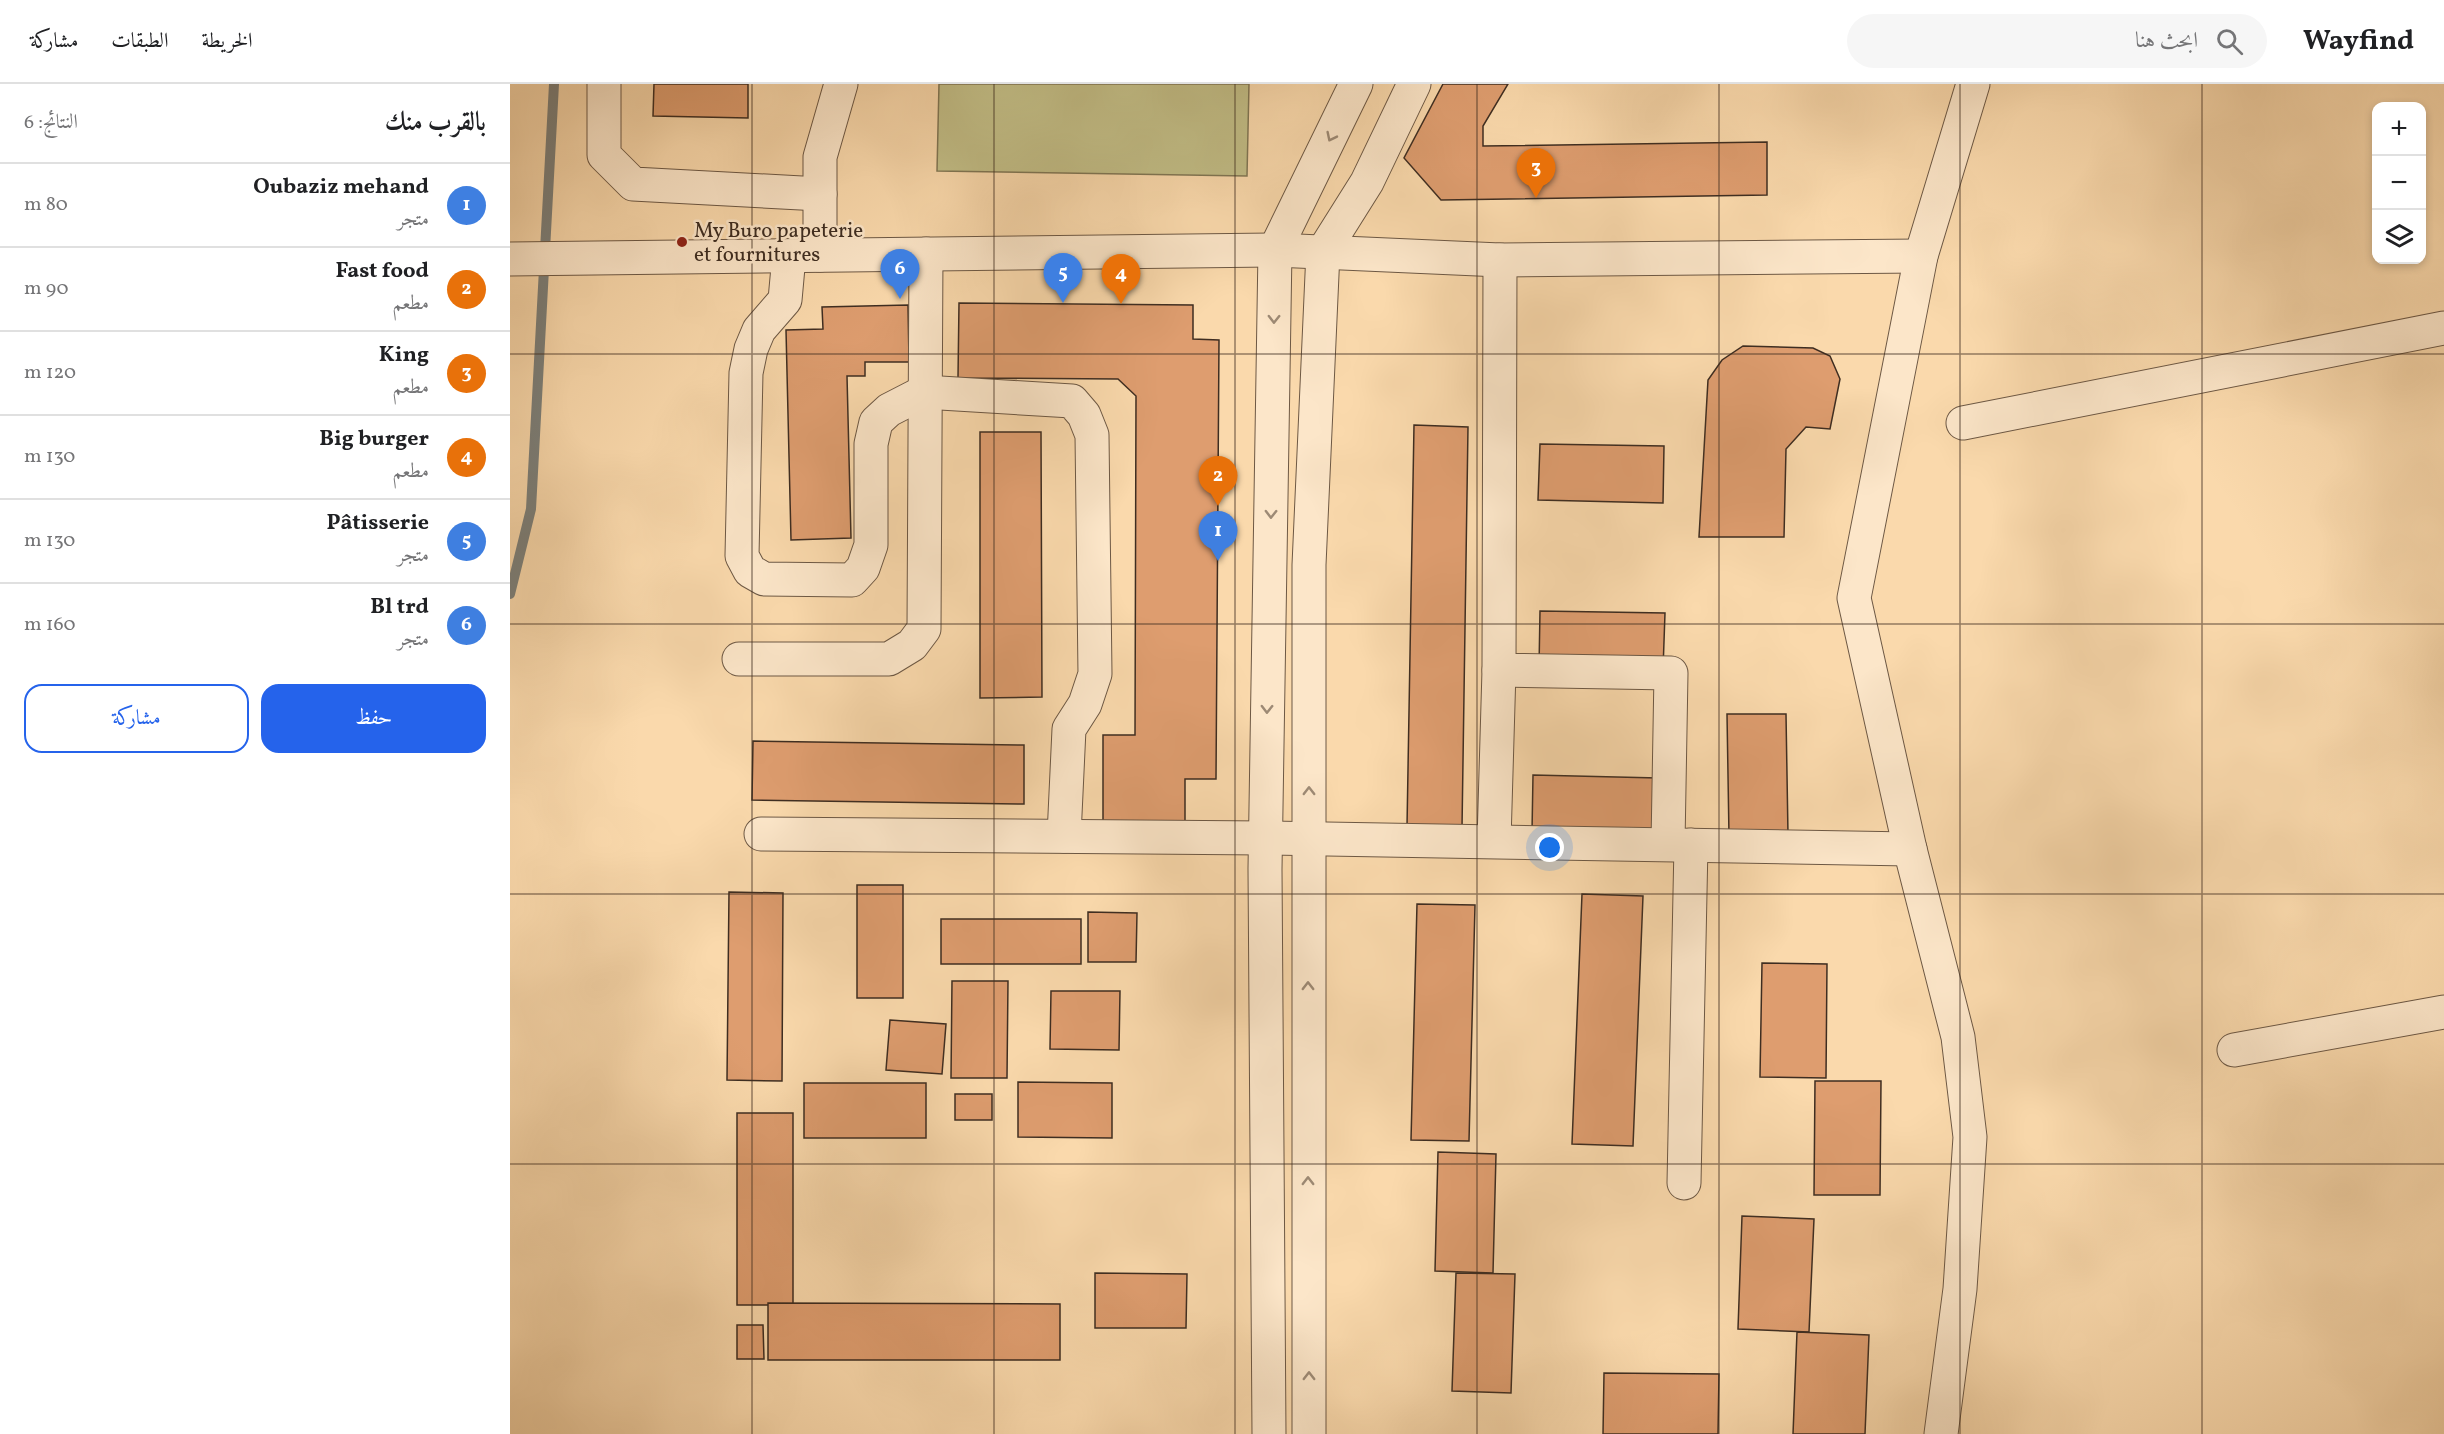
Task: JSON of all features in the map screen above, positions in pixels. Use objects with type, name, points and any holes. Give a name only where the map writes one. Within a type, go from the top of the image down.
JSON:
[{"type":"street","points":[[604,84],[604,155],[633,184],[820,194]]},
{"type":"street","points":[[842,84],[820,157],[820,194],[804,256],[785,300],[759,330],[751,349],[746,374],[742,556],[750,571],[764,579],[852,580],[863,568],[871,545],[871,444],[876,422],[889,410],[924,392],[1072,401],[1084,415],[1092,435],[1095,674],[1085,704],[1069,729],[1064,836]]},
{"type":"street","points":[[1269,1434],[1265,838],[1275,250],[1356,84]]},
{"type":"street","points":[[1309,1434],[1310,565],[1323,252],[1367,182],[1414,84]]},
{"type":"street","points":[[1941,1434],[1960,1288],[1971,1137],[1958,1038],[1910,849],[1854,597],[1921,256],[1974,84]]},
{"type":"street","points":[[510,259],[1275,250],[1500,260],[1921,256]]},
{"type":"street","points":[[739,659],[889,659],[912,645],[924,629],[926,254]]},
{"type":"street","points":[[1494,841],[1499,670],[1500,260]]},
{"type":"street","points":[[1963,423],[2444,328]]},
{"type":"street","points":[[1499,670],[1671,673],[1679,845],[1684,1184]]},
{"type":"street","points":[[760,834],[1309,838],[1910,849]]},
{"type":"street","points":[[2234,1050],[2444,1012]]},
{"type":"shaded area","points":[[939,84],[1249,84],[1247,176],[937,171]]},
{"type":"building","points":[[654,84],[748,84],[748,118],[653,116]]},
{"type":"building","points":[[1443,84],[1508,84],[1483,126],[1483,146],[1767,142],[1767,195],[1441,200],[1404,158]]},
{"type":"building","points":[[959,303],[1193,305],[1193,339],[1219,340],[1216,779],[1185,779],[1185,829],[1103,828],[1103,735],[1135,735],[1136,396],[1118,379],[958,378]]},
{"type":"building","points":[[908,305],[909,362],[865,362],[865,376],[847,376],[851,538],[791,540],[786,330],[823,329],[822,307]]},
{"type":"building","points":[[1743,346],[1813,348],[1830,356],[1840,379],[1830,429],[1806,427],[1786,449],[1784,537],[1699,537],[1708,380],[1722,360]]},
{"type":"building","points":[[1414,425],[1468,427],[1462,828],[1407,827]]},
{"type":"building","points":[[980,432],[1041,432],[1042,697],[980,698]]},
{"type":"building","points":[[1540,444],[1664,446],[1663,503],[1538,500]]},
{"type":"building","points":[[1540,611],[1665,613],[1663,670],[1539,668]]},
{"type":"building","points":[[1727,714],[1786,714],[1788,835],[1729,836]]},
{"type":"building","points":[[753,741],[1024,745],[1024,804],[752,800]]},
{"type":"building","points":[[1533,775],[1658,778],[1657,835],[1532,832]]},
{"type":"building","points":[[857,885],[903,885],[903,998],[857,998]]},
{"type":"building","points":[[729,892],[783,893],[782,1081],[727,1080]]},
{"type":"building","points":[[1582,894],[1643,896],[1633,1146],[1572,1144]]},
{"type":"building","points":[[1417,904],[1475,905],[1469,1141],[1411,1140]]},
{"type":"building","points":[[1088,912],[1137,913],[1136,962],[1088,962]]},
{"type":"building","points":[[941,919],[1081,919],[1081,964],[941,964]]},
{"type":"building","points":[[1762,963],[1827,964],[1826,1078],[1760,1077]]},
{"type":"building","points":[[952,981],[1008,981],[1007,1078],[951,1078]]},
{"type":"building","points":[[1051,991],[1120,991],[1119,1050],[1050,1049]]},
{"type":"building","points":[[890,1020],[946,1024],[942,1074],[886,1070]]},
{"type":"building","points":[[1815,1081],[1881,1081],[1880,1195],[1814,1195]]},
{"type":"building","points":[[1018,1082],[1112,1083],[1112,1138],[1018,1137]]},
{"type":"building","points":[[804,1083],[926,1083],[926,1138],[804,1138]]},
{"type":"building","points":[[955,1094],[992,1094],[992,1120],[955,1120]]},
{"type":"building","points":[[737,1113],[793,1113],[793,1305],[737,1305]]},
{"type":"building","points":[[1438,1152],[1496,1154],[1493,1273],[1435,1271]]},
{"type":"building","points":[[1742,1216],[1814,1219],[1809,1332],[1738,1329]]},
{"type":"building","points":[[1095,1273],[1187,1274],[1186,1328],[1095,1328]]},
{"type":"building","points":[[1456,1273],[1515,1274],[1511,1393],[1452,1391]]},
{"type":"building","points":[[768,1303],[1060,1304],[1060,1360],[768,1360]]},
{"type":"building","points":[[737,1325],[763,1325],[764,1359],[737,1359]]},
{"type":"building","points":[[1797,1332],[1869,1335],[1865,1434],[1793,1434]]},
{"type":"building","points":[[1604,1373],[1719,1374],[1718,1434],[1603,1434]]},
{"type":"waterway","points":[[510,594],[531,509],[554,84]]},
{"type":"place","name":"King","points":[[1536,198]]},
{"type":"place","name":"My Buro papeterie et fournitures","points":[[682,242]]},
{"type":"place","name":"Bl trd","points":[[900,299]]},
{"type":"place","name":"Pâtisserie","points":[[1063,303]]},
{"type":"place","name":"Big burger","points":[[1121,304]]},
{"type":"place","name":"Fast food","points":[[1218,506]]},
{"type":"place","name":"Oubaziz mehand","points":[[1218,561]]}]
